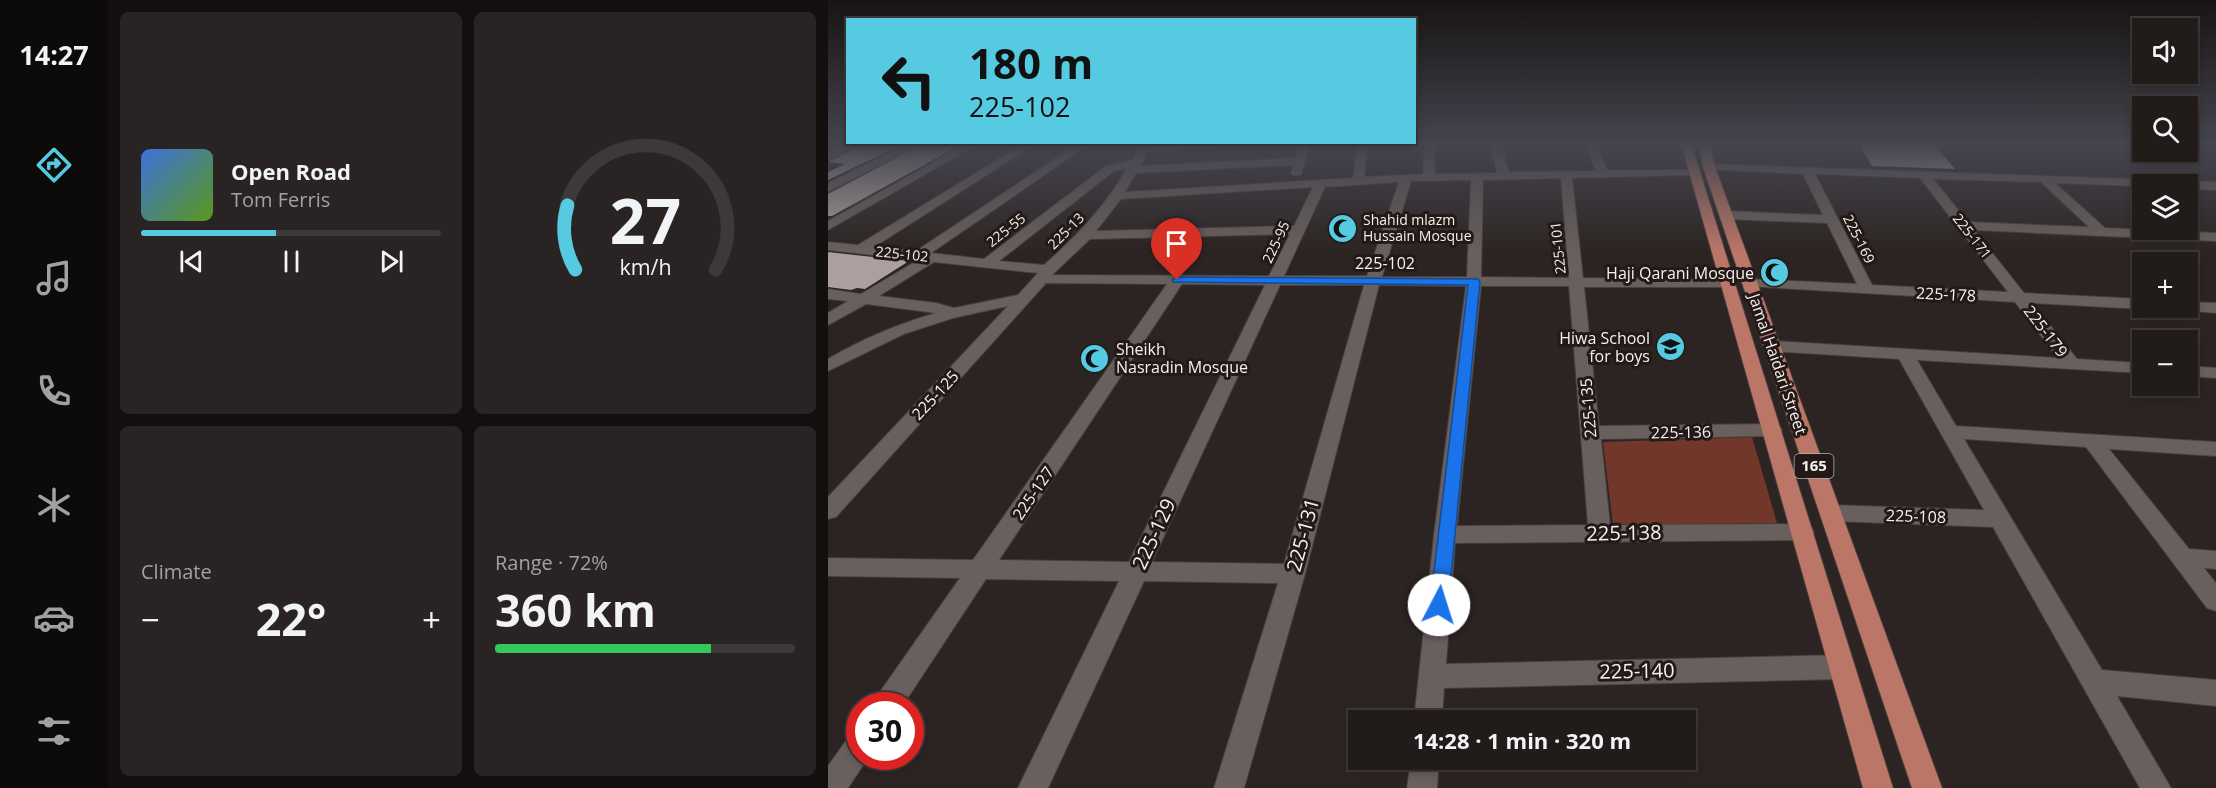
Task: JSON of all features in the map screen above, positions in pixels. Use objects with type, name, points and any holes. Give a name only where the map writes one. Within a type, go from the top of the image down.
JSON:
[{"type":"main road","name":"Jamal Haidari Street","points":[[1703,180],[1727,283],[1878,788]]},
{"type":"main road","name":"Jamal Haidari Street","points":[[1706,180],[1726,215],[1927,788]]},
{"type":"main road","points":[[1775,440],[1809,452]]},
{"type":"street","points":[[828,188],[844,180]]},
{"type":"street","points":[[828,226],[910,180]]},
{"type":"street","points":[[860,250],[973,180]]},
{"type":"street","points":[[828,320],[924,257],[1034,180]]},
{"type":"street","name":"225-55","points":[[986,264],[1095,180]]},
{"type":"street","name":"225-13","points":[[1044,275],[1086,235],[1117,196],[1126,180]]},
{"type":"street","points":[[1293,185],[1294,180]]},
{"type":"street","points":[[1117,196],[1378,180]]},
{"type":"street","name":"225-131","points":[[1229,788],[1293,574],[1373,281],[1405,180]]},
{"type":"street","points":[[1429,710],[1445,535],[1474,282],[1478,180]]},
{"type":"street","name":"225-101","points":[[1567,180],[1577,282]]},
{"type":"street","name":"225-169","points":[[1812,180],[1867,290]]},
{"type":"street","name":"225-171","points":[[1928,180],[2020,298]]},
{"type":"street","points":[[2045,180],[2102,232]]},
{"type":"street","points":[[2065,180],[2132,182]]},
{"type":"street","name":"225-95","points":[[1274,280],[1320,183]]},
{"type":"street","points":[[2198,185],[2216,186]]},
{"type":"street","points":[[2202,185],[2216,195]]},
{"type":"street","points":[[1726,215],[1832,219]]},
{"type":"street","points":[[1964,226],[2132,233]]},
{"type":"street","points":[[1086,235],[1298,230]]},
{"type":"street","points":[[2198,236],[2216,237]]},
{"type":"street","points":[[2198,236],[2216,250]]},
{"type":"street","name":"225-102","points":[[828,246],[986,264],[1044,275],[1177,280],[1727,283]]},
{"type":"street","name":"225-125","points":[[828,511],[1044,275]]},
{"type":"street","name":"225-127","points":[[896,692],[1177,280]]},
{"type":"street","name":"225-129","points":[[1033,788],[1274,280]]},
{"type":"street","name":"225-135","points":[[1577,282],[1600,533]]},
{"type":"street","name":"225-178","points":[[1750,283],[2132,304]]},
{"type":"street","points":[[828,294],[936,308],[950,312]]},
{"type":"street","name":"225-179","points":[[2020,298],[2072,364]]},
{"type":"street","points":[[828,366],[903,328],[950,312],[1024,299]]},
{"type":"street","points":[[2198,307],[2216,308]]},
{"type":"street","points":[[1772,346],[2132,367]]},
{"type":"street","points":[[1905,354],[2156,788]]},
{"type":"street","points":[[2198,372],[2216,373]]},
{"type":"street","points":[[1950,432],[2216,449]]},
{"type":"street","name":"225-136","points":[[1590,433],[1775,440]]},
{"type":"street","points":[[2091,440],[2216,602]]},
{"type":"street","name":"225-108","points":[[1831,513],[2001,519]]},
{"type":"street","name":"225-138","points":[[1445,535],[1803,532]]},
{"type":"street","points":[[2182,558],[2216,560]]},
{"type":"street","points":[[828,567],[1293,574]]},
{"type":"street","name":"225-140","points":[[1432,676],[1842,667]]},
{"type":"street","points":[[2094,681],[2216,693]]},
{"type":"street","points":[[830,788],[846,765]]},
{"type":"street","points":[[1422,788],[1424,770]]},
{"type":"shaded area","points":[[1752,437],[1777,523],[1613,525],[1603,442]]},
{"type":"building","points":[[855,180],[898,180],[832,216],[828,216],[828,194]]},
{"type":"building","points":[[828,252],[909,261],[865,289],[851,290],[828,287]]},
{"type":"place","name":"Shahid mlazm Hussain Mosque","points":[[1342,228]]},
{"type":"place","name":"Haji Qarani Mosque","points":[[1775,273]]},
{"type":"place","name":"Hiwa School for boys","points":[[1671,347]]},
{"type":"place","name":"Sheikh Nasradin Mosque","points":[[1095,358]]},
{"type":"route","points":[[1177,280],[1474,282],[1439,605]]}]
